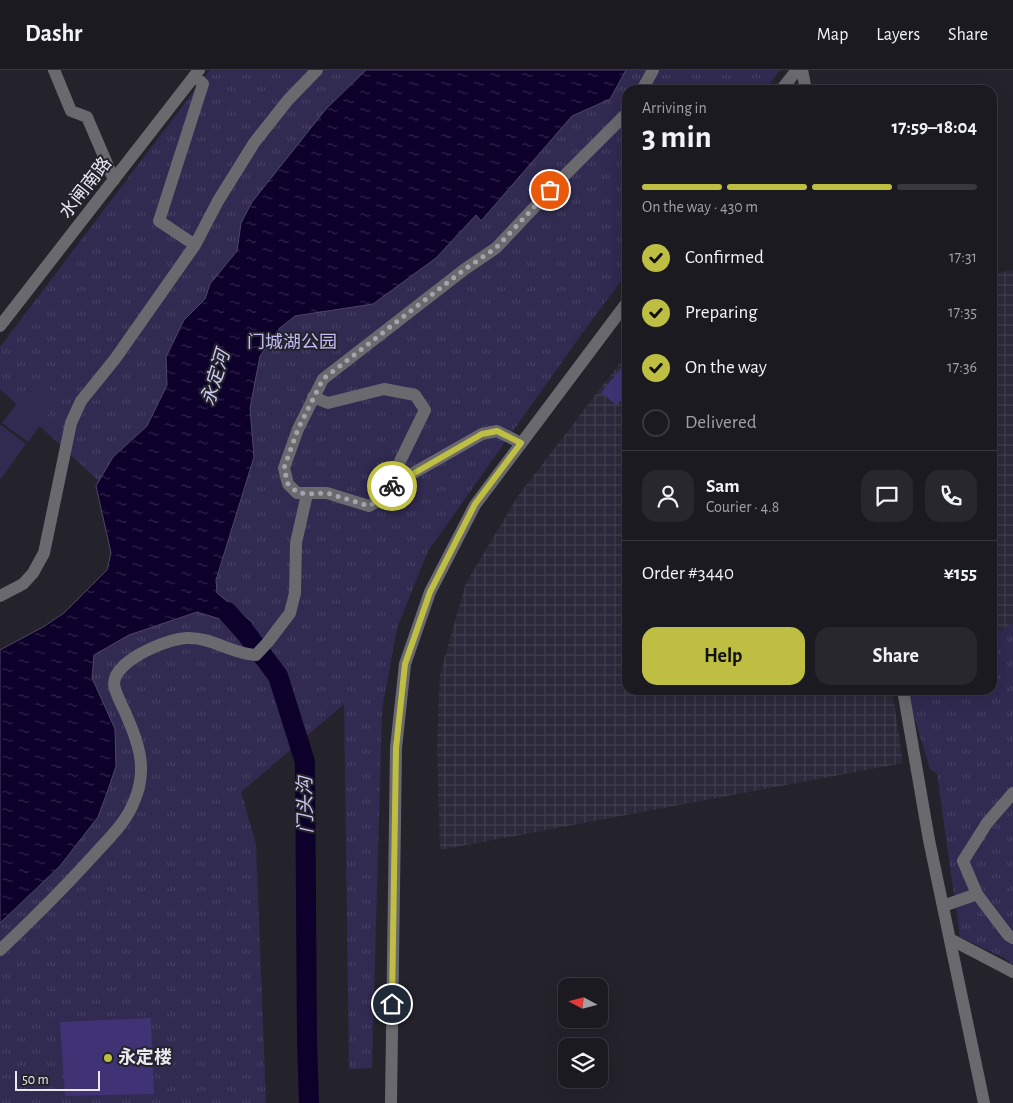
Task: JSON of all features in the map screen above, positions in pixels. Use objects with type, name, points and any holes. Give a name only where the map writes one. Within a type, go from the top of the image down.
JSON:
[{"type":"street","points":[[54,70],[71,111],[87,117],[114,180]]},
{"type":"street","points":[[0,596],[23,584],[33,573],[44,553],[71,423],[81,402],[115,359],[196,245],[218,201],[254,143],[288,100],[317,70]]},
{"type":"street","points":[[645,85],[653,70]]},
{"type":"street","points":[[785,85],[797,70]]},
{"type":"street","points":[[802,70],[805,85]]},
{"type":"street","points":[[196,245],[159,221],[203,84],[197,73]]},
{"type":"street","name":"水闸南路","points":[[0,326],[197,73]]},
{"type":"street","points":[[314,397],[328,403],[384,389],[415,395],[425,410],[388,488],[378,501],[369,506],[327,493],[307,494],[297,492],[288,484],[284,468],[298,429],[314,397],[323,379],[465,269],[496,248],[622,118]]},
{"type":"street","points":[[391,1103],[396,748],[405,664],[430,592],[475,504],[622,310]]},
{"type":"street","points":[[388,488],[482,434],[497,431],[521,443]]},
{"type":"street","points":[[0,950],[55,898],[111,837],[124,821],[136,798],[142,772],[142,763],[129,721],[116,691],[114,682],[119,672],[130,660],[144,652],[187,638],[218,643],[239,652],[256,655],[290,613],[295,593],[296,543],[307,494]]},
{"type":"street","points":[[904,695],[929,840],[984,1103]]},
{"type":"street","points":[[1013,793],[987,823],[963,860],[977,894],[1008,935],[1013,938]]},
{"type":"street","points":[[943,906],[977,894]]},
{"type":"street","points":[[950,939],[1013,972]]},
{"type":"shaded area","points":[[1013,270],[1013,623],[997,633],[997,273]]},
{"type":"shaded area","points":[[622,361],[622,695],[893,695],[903,763],[440,850],[437,743],[440,674],[466,583],[518,496]]},
{"type":"green space","name":"门城湖公园","points":[[210,70],[780,70],[769,85],[622,85],[622,280],[428,551],[397,628],[382,710],[372,1068],[349,1069],[344,704],[241,792],[256,844],[266,1103],[0,1103],[0,923],[60,866],[98,817],[108,790],[115,729],[92,678],[94,655],[129,635],[197,612],[220,619],[236,636],[202,577],[0,389],[0,347]]},
{"type":"green space","points":[[36,378],[61,397],[28,442],[2,423]]},
{"type":"green space","points":[[0,426],[26,444],[0,480]]},
{"type":"green space","points":[[1013,623],[1013,965],[1004,958],[960,937],[937,774],[930,769],[908,695],[997,695],[997,633]]},
{"type":"water","name":"永定河","points":[[366,70],[626,70],[610,99],[572,116],[481,221],[476,215],[436,258],[373,304],[295,316],[280,328],[260,356],[250,408],[254,457],[216,580],[217,593],[253,623],[238,638],[220,619],[197,612],[129,635],[94,655],[92,678],[115,729],[116,766],[108,790],[98,817],[60,866],[0,923],[0,650],[43,627],[64,613],[107,570],[111,553],[96,486],[113,457],[147,426],[167,385],[166,357],[184,320],[205,299],[210,284],[237,251],[241,223],[252,202],[326,109]]},
{"type":"building","points":[[622,367],[622,399],[617,405],[601,393]]},
{"type":"building","name":"永定楼","points":[[151,1018],[154,1094],[65,1096],[60,1022]]},
{"type":"waterway","name":"门头沟","points":[[227,612],[246,633],[278,676],[305,762],[309,1103]]},
{"type":"way so far","points":[[392,486],[388,488],[378,501],[369,506],[327,493],[307,494],[297,492],[288,484],[284,468],[298,429],[323,379],[465,269],[496,248],[550,190]]},
{"type":"place","name":"永定楼","points":[[108,1058]]},
{"type":"route","points":[[392,486],[482,434],[497,431],[521,443],[475,504],[430,592],[405,664],[396,748],[392,1004]]}]
